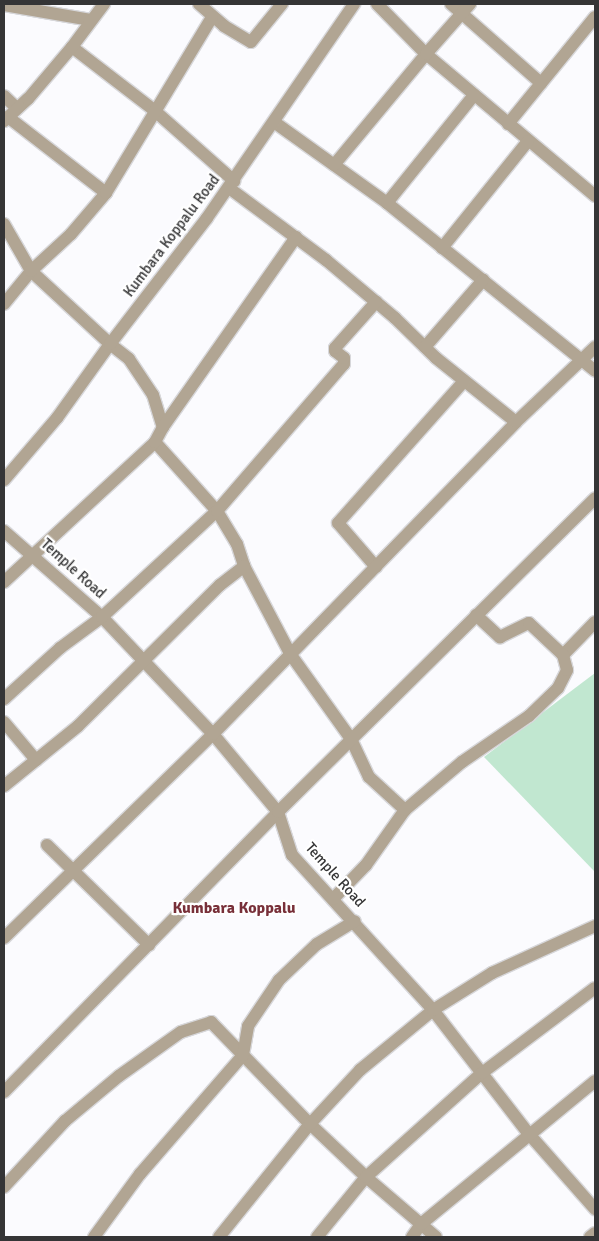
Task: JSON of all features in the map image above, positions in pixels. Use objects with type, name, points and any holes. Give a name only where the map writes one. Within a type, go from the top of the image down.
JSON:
[{"type":"street","points":[[10,115],[72,47],[104,4]]},
{"type":"street","points":[[199,4],[212,17],[251,42],[282,4]]},
{"type":"street","name":"Kumbara Koppalu Road","points":[[4,480],[58,418],[110,344],[232,184],[354,4]]},
{"type":"street","points":[[377,4],[426,54],[595,196]]},
{"type":"street","points":[[451,4],[541,83]]},
{"type":"street","points":[[334,165],[470,4]]},
{"type":"street","points":[[4,5],[91,20]]},
{"type":"street","points":[[4,304],[30,271],[71,234],[106,192],[212,17]]},
{"type":"street","points":[[508,124],[595,17]]},
{"type":"street","points":[[72,47],[155,112],[232,184],[376,302],[464,381],[516,422]]},
{"type":"street","points":[[387,203],[474,95]]},
{"type":"street","points":[[4,96],[10,115],[106,192]]},
{"type":"street","points":[[274,122],[387,203],[584,359],[595,371]]},
{"type":"street","points":[[442,248],[528,141]]},
{"type":"street","points":[[4,224],[30,271],[129,359],[153,395],[163,427]]},
{"type":"street","points":[[4,582],[155,442],[163,427],[296,237]]},
{"type":"street","points":[[425,347],[483,280]]},
{"type":"street","points":[[4,699],[60,648],[102,616],[218,511],[344,364],[344,358],[335,351],[335,348],[376,302]]},
{"type":"street","points":[[4,938],[213,734],[516,422],[584,359],[595,346]]},
{"type":"street","points":[[376,567],[338,523],[464,381]]},
{"type":"street","points":[[155,442],[218,511],[237,544],[244,566],[291,655],[351,740],[369,777],[406,810]]},
{"type":"street","points":[[4,1092],[278,812],[595,498]]},
{"type":"street","name":"Temple Road","points":[[4,531],[102,616],[142,661],[213,734],[278,812],[292,855],[433,1010],[529,1134],[595,1209]]},
{"type":"street","points":[[4,786],[78,726],[220,585],[244,566]]},
{"type":"street","points":[[333,899],[366,865],[406,810],[462,762],[529,716],[558,688],[567,670],[563,655],[529,623],[500,637],[476,615]]},
{"type":"street","points":[[563,655],[595,622]]},
{"type":"street","points":[[4,722],[36,760]]},
{"type":"street","points":[[47,845],[72,872],[149,945]]},
{"type":"street","points":[[94,1237],[140,1174],[243,1055],[248,1026],[279,980],[317,944],[354,921]]},
{"type":"street","points":[[219,1237],[310,1124],[360,1070],[433,1010],[492,973],[595,926]]},
{"type":"street","points":[[317,1237],[366,1177],[482,1073],[595,988]]},
{"type":"street","points":[[4,1187],[65,1121],[119,1076],[182,1032],[211,1022],[310,1124],[366,1177],[436,1237]]},
{"type":"street","points":[[412,1237],[421,1224],[595,1081]]},
{"type":"street","points":[[590,1237],[595,1232]]},
{"type":"green space","points":[[595,673],[595,872],[484,757]]},
{"type":"district","name":"Kumbara Koppalu","points":[[234,908]]}]
